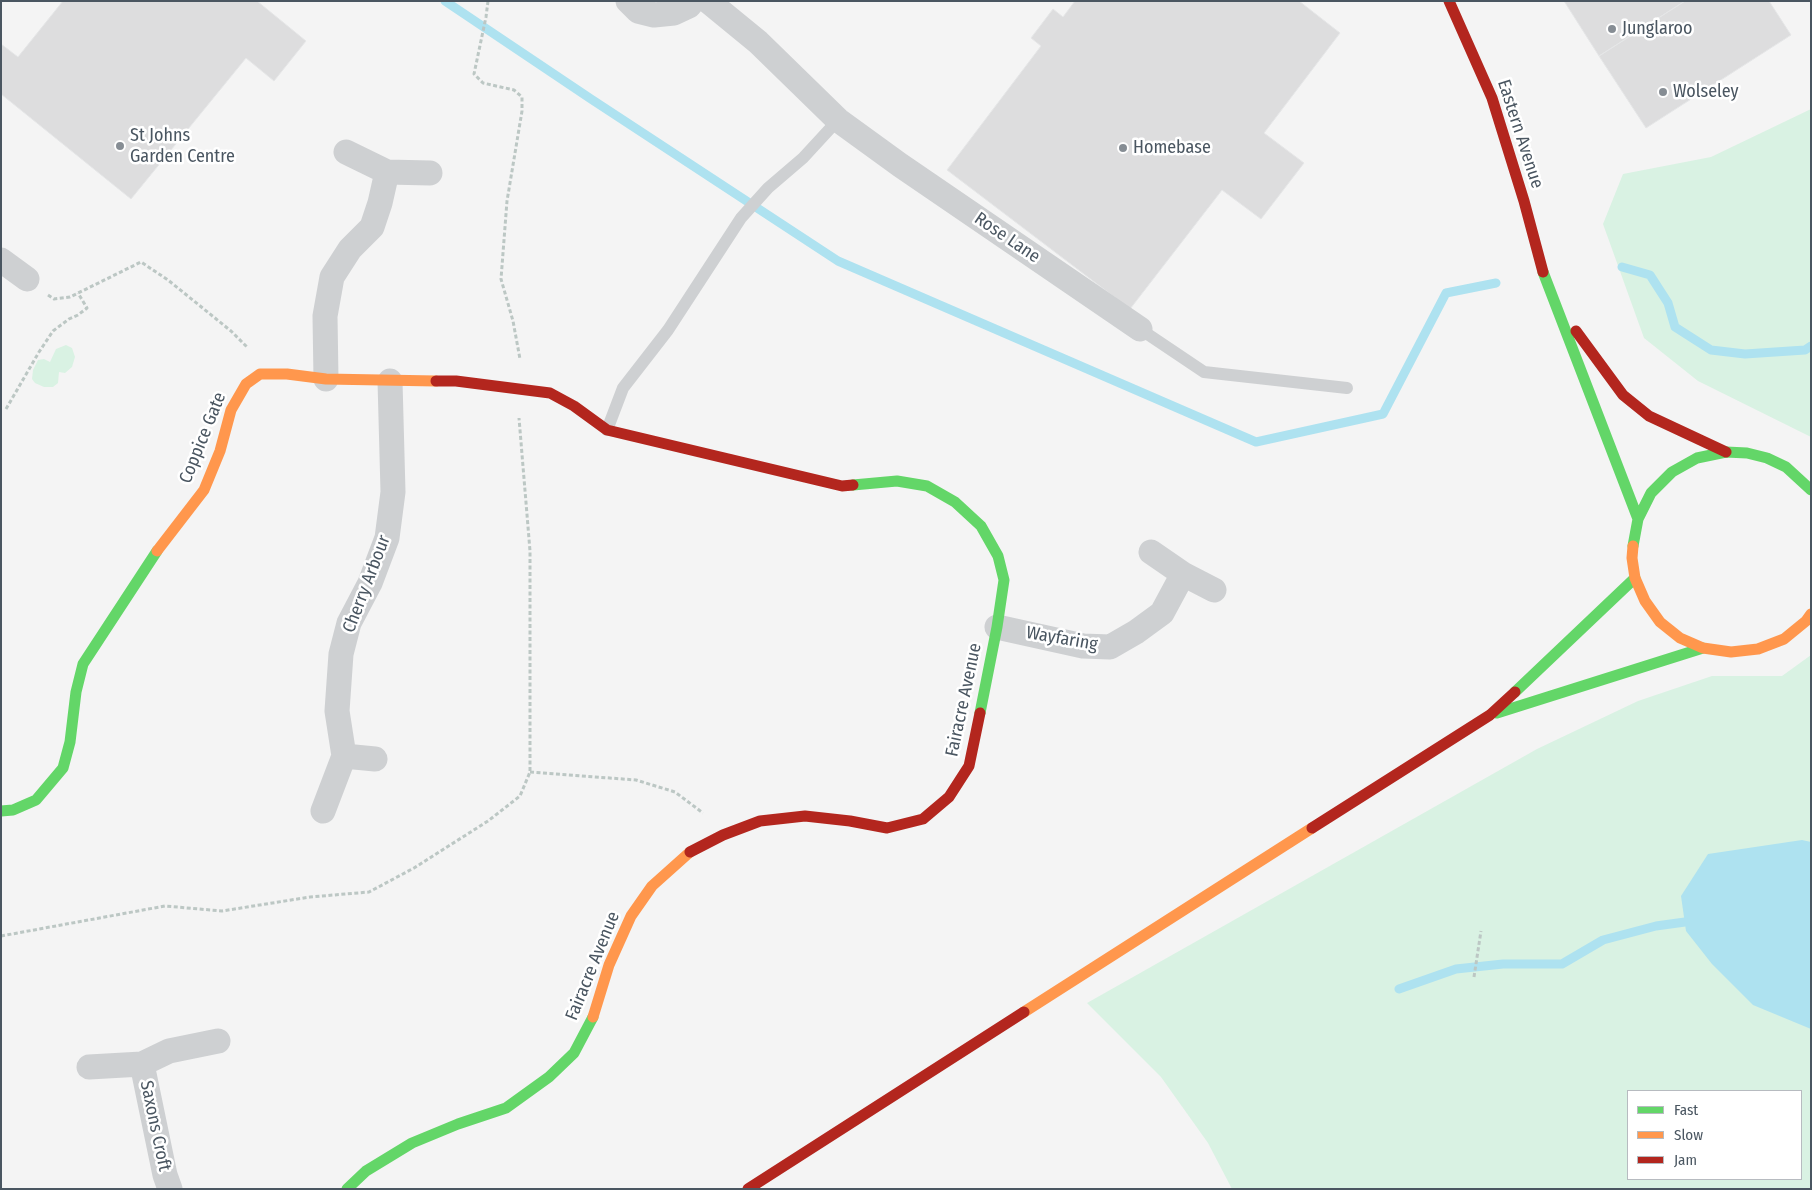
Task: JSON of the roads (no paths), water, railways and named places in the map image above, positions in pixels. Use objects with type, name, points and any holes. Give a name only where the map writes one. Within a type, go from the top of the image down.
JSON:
[{"type":"main road","name":"Eastern Avenue","points":[[1449,1],[1492,98],[1524,201],[1546,283],[1638,519]]},
{"type":"main road","name":"Eastern Avenue","points":[[1546,283],[1588,349],[1623,395],[1649,416],[1726,452]]},
{"type":"main road","name":"Coppice Gate","points":[[1,810],[13,810],[36,800],[63,768],[70,742],[76,692],[83,664],[166,538],[204,490],[220,451],[231,410],[246,384],[260,374],[288,374],[326,379]]},
{"type":"main road","points":[[326,379],[390,382],[456,381],[550,393],[574,406],[607,430]]},
{"type":"main road","name":"Fairacre Avenue","points":[[347,1189],[366,1171],[412,1143],[458,1124],[506,1108],[549,1077],[574,1053],[593,1017],[609,965],[631,916],[652,886],[689,852],[760,821],[805,816],[850,821],[887,828],[923,819],[949,797],[969,766],[997,627],[1004,580],[998,556],[981,526],[955,502],[927,486],[897,481],[842,486],[607,430]]},
{"type":"main road","points":[[1811,490],[1786,467],[1767,458],[1747,452],[1726,452],[1698,458],[1672,472],[1651,492],[1638,519],[1632,551],[1635,578],[1645,601],[1660,622],[1680,638],[1703,648],[1731,652],[1758,649],[1784,639],[1806,621],[1811,614]]},
{"type":"main road","points":[[748,1189],[1146,932],[1490,715],[1635,578]]},
{"type":"main road","points":[[1490,715],[1703,648]]},
{"type":"street","points":[[628,1],[638,10],[654,15],[674,13],[689,6],[694,1]]},
{"type":"street","name":"Rose Lane","points":[[708,1],[758,42],[838,120],[900,165],[1140,329]]},
{"type":"street","points":[[346,152],[387,172],[430,173]]},
{"type":"street","points":[[326,379],[325,316],[332,277],[350,249],[372,227],[387,172]]},
{"type":"street","points":[[1,260],[27,279]]},
{"type":"street","name":"Cherry Arbour","points":[[344,756],[337,711],[341,654],[349,623],[370,584],[387,538],[392,501],[390,382]]},
{"type":"street","points":[[1151,552],[1183,574],[1214,590]]},
{"type":"street","name":"Wayfaring","points":[[997,627],[1083,646],[1110,647],[1136,632],[1162,613],[1183,574]]},
{"type":"street","points":[[323,810],[344,756],[375,759]]},
{"type":"street","name":"Saxons Croft","points":[[89,1067],[142,1064],[169,1051],[218,1041]]},
{"type":"street","name":"Saxons Croft","points":[[142,1064],[165,1176],[170,1189]]},
{"type":"lane","points":[[607,430],[623,388],[668,330],[741,218],[768,188],[803,158],[838,120]]},
{"type":"lane","name":"Rose Lane","points":[[1140,329],[1204,372],[1347,388]]},
{"type":"water","points":[[1802,840],[1811,842],[1811,1029],[1753,1005],[1712,964],[1686,931],[1681,896],[1708,854]]},
{"type":"waterway","points":[[445,1],[838,261],[1256,442],[1383,414],[1446,293],[1496,283]]},
{"type":"waterway","points":[[1622,267],[1650,275],[1668,303],[1675,327],[1711,350],[1745,354],[1805,350],[1811,346]]},
{"type":"waterway","points":[[1399,989],[1456,969],[1503,964],[1562,964],[1603,940],[1656,926],[1685,922]]},
{"type":"place","name":"Junglaroo","points":[[1612,29]]},
{"type":"place","name":"Wolseley","points":[[1663,92]]},
{"type":"place","name":"St Johns Garden Centre","points":[[120,146]]},
{"type":"place","name":"Homebase","points":[[1123,148]]}]
